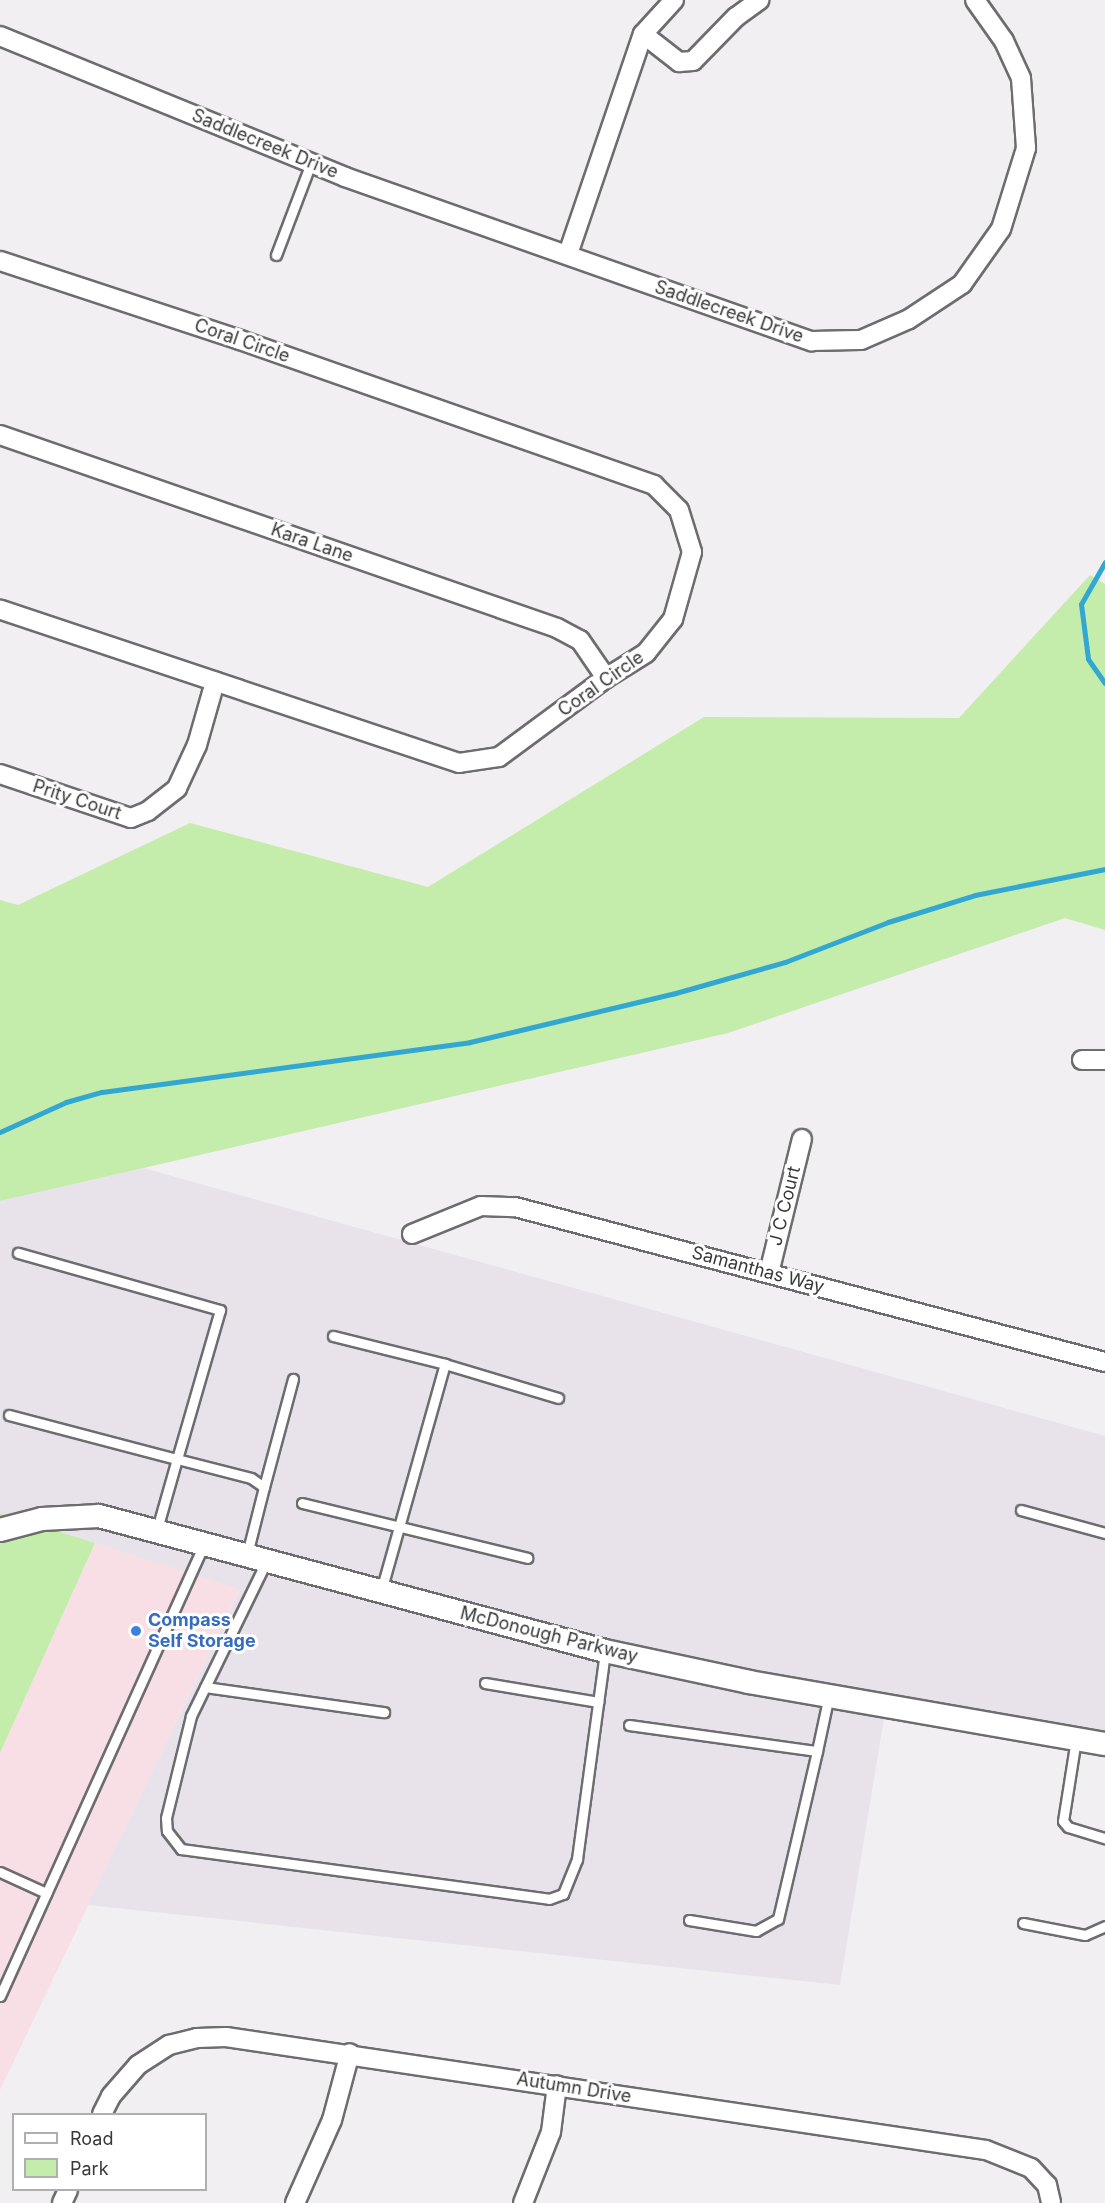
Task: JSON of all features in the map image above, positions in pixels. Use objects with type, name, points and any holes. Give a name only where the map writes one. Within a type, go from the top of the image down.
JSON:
[{"type":"street","points":[[568,254],[643,34],[674,0]]},
{"type":"street","points":[[643,34],[680,62],[693,62],[736,17],[759,0]]},
{"type":"street","name":"Saddlecreek Drive","points":[[0,36],[311,164],[812,341],[861,340],[909,319],[962,284],[1001,229],[1026,148],[1021,78],[1004,41],[975,0]]},
{"type":"street","name":"Coral Circle","points":[[0,261],[240,340],[654,485],[679,510],[692,552],[674,619],[646,653],[606,678],[499,757],[459,763],[0,609]]},
{"type":"street","name":"Kara Lane","points":[[0,435],[557,628],[580,640],[606,678]]},
{"type":"street","name":"Prity Court","points":[[0,774],[131,818],[148,811],[177,788],[197,746],[215,682]]},
{"type":"street","points":[[1082,1060],[1105,1060]]},
{"type":"street","name":"J C Court","points":[[769,1273],[802,1139]]},
{"type":"street","name":"Samanthas Way","points":[[412,1234],[482,1206],[515,1207],[1105,1362]]},
{"type":"street","name":"McDonough Parkway","points":[[0,1530],[42,1519],[99,1516],[157,1528],[605,1651],[829,1695],[1076,1737],[1105,1744]]},
{"type":"street","name":"Autumn Drive","points":[[103,2113],[111,2096],[138,2065],[169,2045],[197,2038],[226,2037],[350,2053],[986,2150],[1031,2168],[1047,2185],[1051,2203]]},
{"type":"street","points":[[295,2203],[332,2120],[350,2053]]},
{"type":"street","points":[[523,2203],[551,2132],[557,2085]]},
{"type":"lane","points":[[276,255],[311,164]]},
{"type":"lane","points":[[18,1253],[220,1310],[157,1528]]},
{"type":"lane","points":[[333,1336],[445,1364],[558,1398]]},
{"type":"lane","points":[[381,1591],[445,1364]]},
{"type":"lane","points":[[293,1379],[264,1487],[257,1557],[205,1687],[191,1716],[166,1818],[167,1831],[181,1849],[549,1899],[563,1894],[577,1859],[605,1651]]},
{"type":"lane","points":[[9,1415],[251,1478],[264,1487]]},
{"type":"lane","points":[[302,1503],[400,1525],[527,1558]]},
{"type":"lane","points":[[1021,1510],[1105,1533]]},
{"type":"lane","points":[[0,1996],[205,1542]]},
{"type":"lane","points":[[485,1683],[598,1702]]},
{"type":"lane","points":[[205,1687],[384,1712]]},
{"type":"lane","points":[[689,1920],[756,1931],[778,1919],[829,1695]]},
{"type":"lane","points":[[629,1725],[817,1751]]},
{"type":"lane","points":[[1076,1737],[1064,1821],[1068,1827],[1105,1838]]},
{"type":"lane","points":[[0,1872],[46,1893]]},
{"type":"lane","points":[[1023,1923],[1085,1935],[1105,1926]]},
{"type":"shaded area","points":[[143,1168],[1105,1436],[1105,1746],[886,1706],[840,1985],[88,1905],[240,1589],[0,1513],[0,1201]]},
{"type":"shaded area","points":[[95,1543],[240,1588],[0,2090],[0,1753]]},
{"type":"green space","points":[[1090,575],[1105,584],[1105,930],[1065,918],[728,1033],[0,1201],[0,900],[18,905],[190,823],[428,887],[704,717],[959,718]]},
{"type":"green space","points":[[0,1513],[95,1543],[0,1753]]},
{"type":"waterway","points":[[1105,562],[1081,604],[1088,659],[1105,683]]},
{"type":"waterway","points":[[0,1132],[66,1102],[102,1092],[470,1042],[672,994],[785,962],[888,922],[975,895],[1105,869]]},
{"type":"place","name":"Compass Self Storage","points":[[136,1631]]}]
